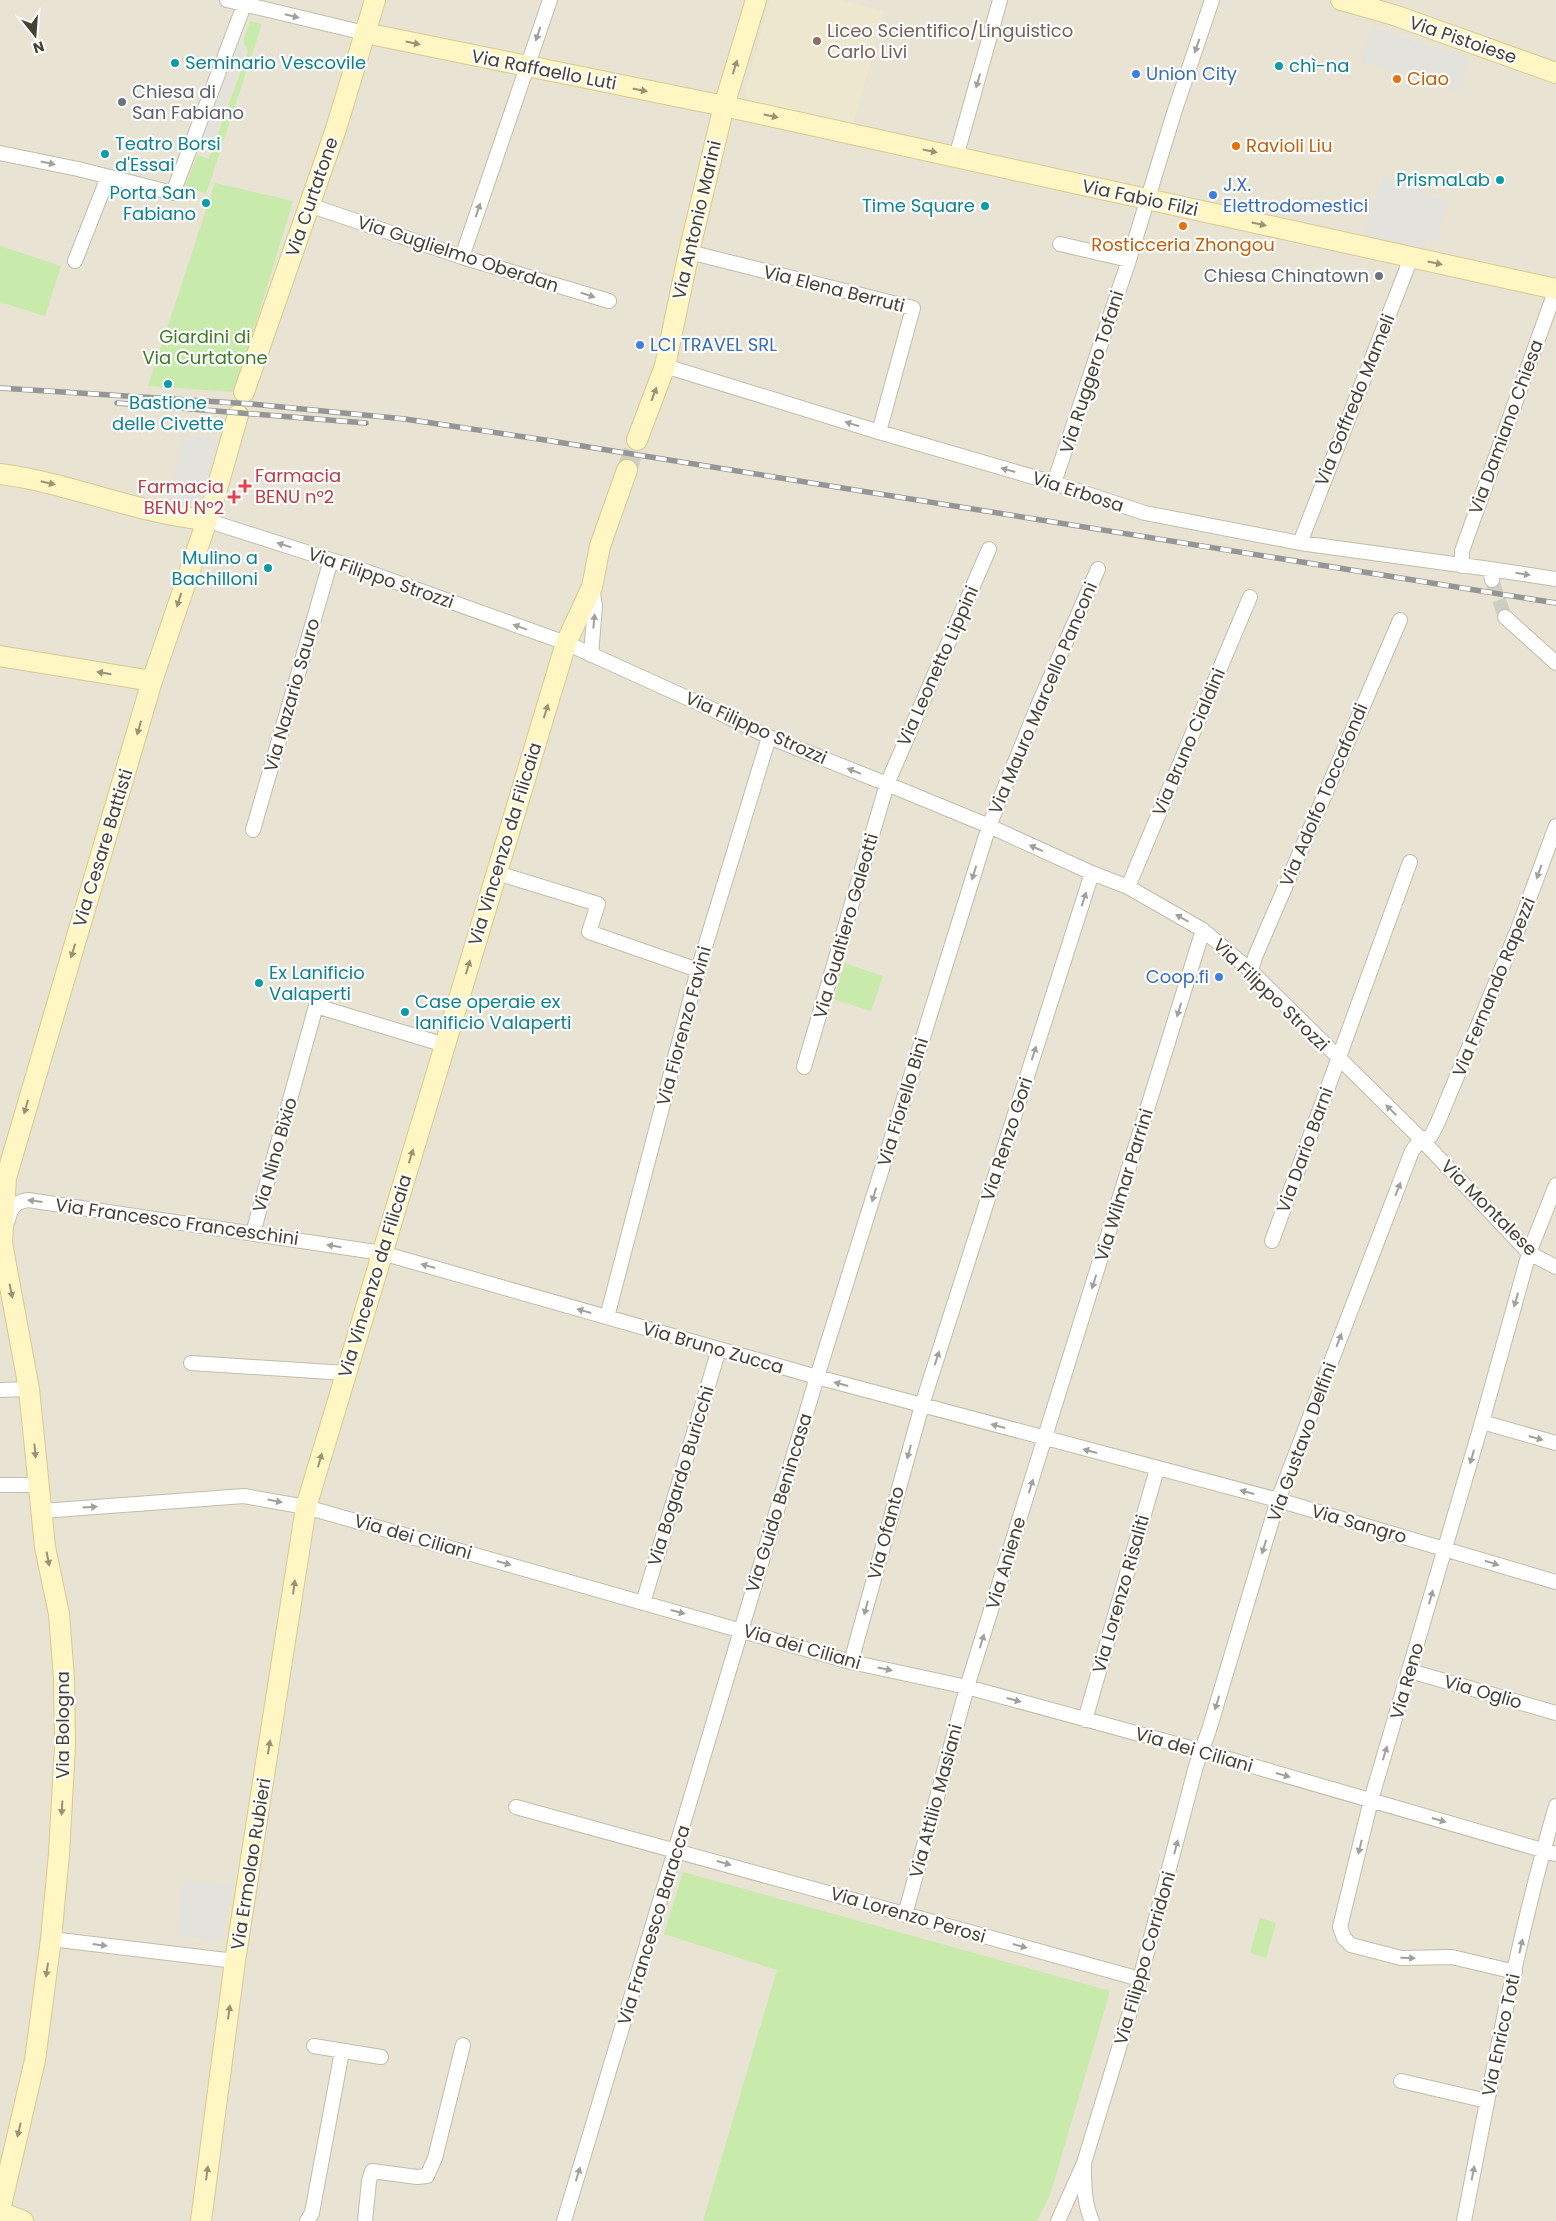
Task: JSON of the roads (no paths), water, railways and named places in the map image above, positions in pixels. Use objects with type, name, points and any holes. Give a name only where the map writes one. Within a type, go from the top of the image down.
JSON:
[{"type":"street","points":[[227,0],[245,2],[365,33]]},
{"type":"street","name":"Via Curtatone","points":[[244,392],[336,129],[375,0]]},
{"type":"street","points":[[462,257],[550,0]]},
{"type":"street","name":"Via Antonio Marini","points":[[637,440],[665,366],[689,252],[724,106],[756,0]]},
{"type":"street","points":[[956,157],[1000,0]]},
{"type":"street","name":"Via Ruggero Tofani","points":[[1054,483],[1129,260],[1212,0]]},
{"type":"street","points":[[0,153],[173,193],[245,2]]},
{"type":"street","name":"Via Pistoiese","points":[[1353,2],[1556,73]]},
{"type":"street","name":"Via Raffaello Luti","points":[[365,33],[724,106]]},
{"type":"street","name":"Via Fabio Filzi","points":[[724,106],[1556,289]]},
{"type":"street","points":[[75,261],[108,177]]},
{"type":"street","name":"Via Guglielmo Oberdan","points":[[309,205],[462,257],[608,301]]},
{"type":"street","points":[[1060,244],[1129,260]]},
{"type":"street","name":"Via Elena Berruti","points":[[689,252],[913,308],[878,432]]},
{"type":"street","name":"Via Goffredo Mameli","points":[[1300,543],[1411,258]]},
{"type":"street","name":"Via Damiano Chiesa","points":[[1462,566],[1462,550],[1556,289]]},
{"type":"street","name":"Via Erbosa","points":[[665,366],[878,432],[1054,483],[1146,513],[1300,543],[1462,566],[1491,574],[1556,579]]},
{"type":"street","points":[[206,520],[213,503],[238,415]]},
{"type":"street","points":[[566,643],[592,586],[600,546],[627,470]]},
{"type":"street","name":"Via Filippo Strozzi","points":[[0,474],[52,483],[167,514],[206,520],[368,572],[566,643],[590,656],[716,711],[769,737],[989,826],[1092,873],[1128,887],[1204,930],[1250,971],[1423,1141]]},
{"type":"street","name":"Via Cesare Battisti","points":[[1,1241],[3,1179],[152,681],[206,520]]},
{"type":"street","name":"Via Leonetto Lippini","points":[[887,784],[990,548]]},
{"type":"street","name":"Via Nazario Sauro","points":[[253,830],[330,560]]},
{"type":"street","name":"Via Mauro Marcello Panconi","points":[[989,826],[1039,703],[1098,569]]},
{"type":"street","points":[[590,656],[595,606],[592,586]]},
{"type":"street","name":"Via Bruno Cialdini","points":[[1128,887],[1250,597]]},
{"type":"street","points":[[1505,618],[1556,663]]},
{"type":"street","name":"Via Adolfo Toccafondi","points":[[1250,971],[1400,620]]},
{"type":"street","name":"Via Vincenzo da Filicaia","points":[[306,1507],[566,643]]},
{"type":"street","points":[[0,656],[152,681]]},
{"type":"street","name":"Via Fiorenzo Favini","points":[[607,1317],[698,970],[769,737]]},
{"type":"street","name":"Via Gualtiero Galeotti","points":[[804,1067],[887,784]]},
{"type":"street","name":"Via Fiorello Bini","points":[[817,1377],[989,826]]},
{"type":"street","name":"Via Fernando Rapezzi","points":[[1423,1141],[1431,1136],[1438,1122],[1518,929],[1556,826]]},
{"type":"street","name":"Via Dario Barni","points":[[1272,1241],[1410,862]]},
{"type":"street","points":[[497,872],[598,904],[589,932],[698,970]]},
{"type":"street","name":"Via Renzo Gori","points":[[922,1405],[1092,873]]},
{"type":"street","name":"Via Wilmar Parrini","points":[[1045,1439],[1204,930]]},
{"type":"street","name":"Via Nino Bixio","points":[[253,1233],[316,1006],[445,1045]]},
{"type":"street","name":"Via Montalese","points":[[1423,1141],[1529,1254],[1556,1267]]},
{"type":"street","name":"Via Gustavo Delfini","points":[[1202,1752],[1278,1500],[1408,1160],[1423,1141]]},
{"type":"street","name":"Via Reno","points":[[1515,1972],[1452,1957],[1401,1958],[1351,1945],[1344,1938],[1340,1927],[1371,1800],[1482,1422],[1529,1254],[1556,1185]]},
{"type":"street","name":"Via Francesco Franceschini","points":[[1,1241],[12,1206],[18,1201],[28,1200],[382,1253]]},
{"type":"street","name":"Via Bologna","points":[[0,2211],[35,2060],[51,1939],[59,1854],[65,1746],[64,1679],[59,1614],[46,1547],[29,1389],[1,1241]]},
{"type":"street","name":"Via Bruno Zucca","points":[[382,1253],[817,1377],[1045,1439]]},
{"type":"street","name":"Via Bogardo Buricchi","points":[[643,1603],[719,1349]]},
{"type":"street","points":[[192,1362],[346,1372]]},
{"type":"street","name":"Via Guido Benincasa","points":[[742,1629],[817,1377]]},
{"type":"street","points":[[0,1390],[29,1389]]},
{"type":"street","name":"Via Ofanto","points":[[851,1662],[922,1405]]},
{"type":"street","points":[[1482,1422],[1556,1444]]},
{"type":"street","name":"Via Sangro","points":[[1045,1439],[1278,1500],[1556,1582]]},
{"type":"street","name":"Via Aniene","points":[[968,1687],[1045,1439]]},
{"type":"street","name":"Via Lorenzo Risaliti","points":[[1085,1720],[1157,1468]]},
{"type":"street","points":[[0,1485],[38,1485]]},
{"type":"street","name":"Via dei Ciliani","points":[[42,1511],[244,1496],[306,1507],[643,1603],[742,1629],[851,1662],[968,1687],[1549,1852]]},
{"type":"street","name":"Via Ermolao Rubieri","points":[[201,2221],[236,1960],[306,1507]]},
{"type":"street","name":"Via Francesco Baracca","points":[[564,2221],[742,1629]]},
{"type":"street","name":"Via Oglio","points":[[1410,1670],[1556,1713]]},
{"type":"street","name":"Via Attilio Masiani","points":[[905,1915],[968,1687]]},
{"type":"street","name":"Via Filippo Corridoni","points":[[1058,2221],[1084,2163],[1140,1979],[1196,1766],[1202,1752]]},
{"type":"street","name":"Via Enrico Toti","points":[[1464,2221],[1487,2101],[1515,1972],[1549,1852],[1556,1806]]},
{"type":"street","name":"Via Lorenzo Perosi","points":[[516,1807],[1140,1979]]},
{"type":"street","points":[[51,1939],[236,1960]]},
{"type":"street","points":[[364,2221],[369,2180],[372,2171],[417,2177],[428,2176],[435,2158],[464,2045]]},
{"type":"street","points":[[314,2046],[381,2057]]},
{"type":"street","points":[[307,2221],[312,2213],[342,2051]]},
{"type":"street","points":[[1401,2081],[1487,2101]]},
{"type":"street","name":"Via Filippo Corridoni","points":[[1084,2163],[1084,2194],[1087,2210],[1092,2221]]},
{"type":"street","points":[[0,2211],[23,2221]]},
{"type":"tunnel","points":[[627,470],[637,440]]},
{"type":"tunnel","points":[[1492,580],[1505,617]]},
{"type":"railway","points":[[0,388],[252,404],[405,419],[1556,603]]},
{"type":"railway","points":[[117,403],[366,423]]},
{"type":"place","name":"Liceo Scientifico/Linguistico Carlo Livi","points":[[817,41]]},
{"type":"place","name":"Seminario Vescovile","points":[[175,63]]},
{"type":"place","name":"chì-na","points":[[1279,66]]},
{"type":"place","name":"Union City","points":[[1136,74]]},
{"type":"place","name":"Ciao","points":[[1397,79]]},
{"type":"place","name":"Chiesa di San Fabiano","points":[[122,102]]},
{"type":"place","name":"Ravioli Liu","points":[[1236,146]]},
{"type":"place","name":"Teatro Borsi d'Essai","points":[[105,154]]},
{"type":"place","name":"PrismaLab","points":[[1500,180]]},
{"type":"place","name":"J.X. Elettrodomestici","points":[[1213,195]]},
{"type":"place","name":"Porta San Fabiano","points":[[206,203]]},
{"type":"place","name":"Time Square","points":[[985,206]]},
{"type":"place","name":"Rosticceria Zhongou","points":[[1183,226]]},
{"type":"place","name":"Chiesa Chinatown","points":[[1379,276]]},
{"type":"place","name":"LCI TRAVEL SRL","points":[[640,345]]},
{"type":"place","name":"Bastione delle Civette","points":[[168,384]]},
{"type":"place","name":"Farmacia BENU n°2","points":[[245,486]]},
{"type":"place","name":"Farmacia BENU N°2","points":[[234,497]]},
{"type":"place","name":"Mulino a Bachilloni","points":[[268,568]]},
{"type":"place","name":"Coop.fi","points":[[1219,977]]},
{"type":"place","name":"Ex Lanificio Valaperti","points":[[259,983]]},
{"type":"place","name":"Case operaie ex lanificio Valaperti","points":[[405,1012]]},
{"type":"park label","name":"Giardini di Via Curtatone","points":[[205,347]]}]
